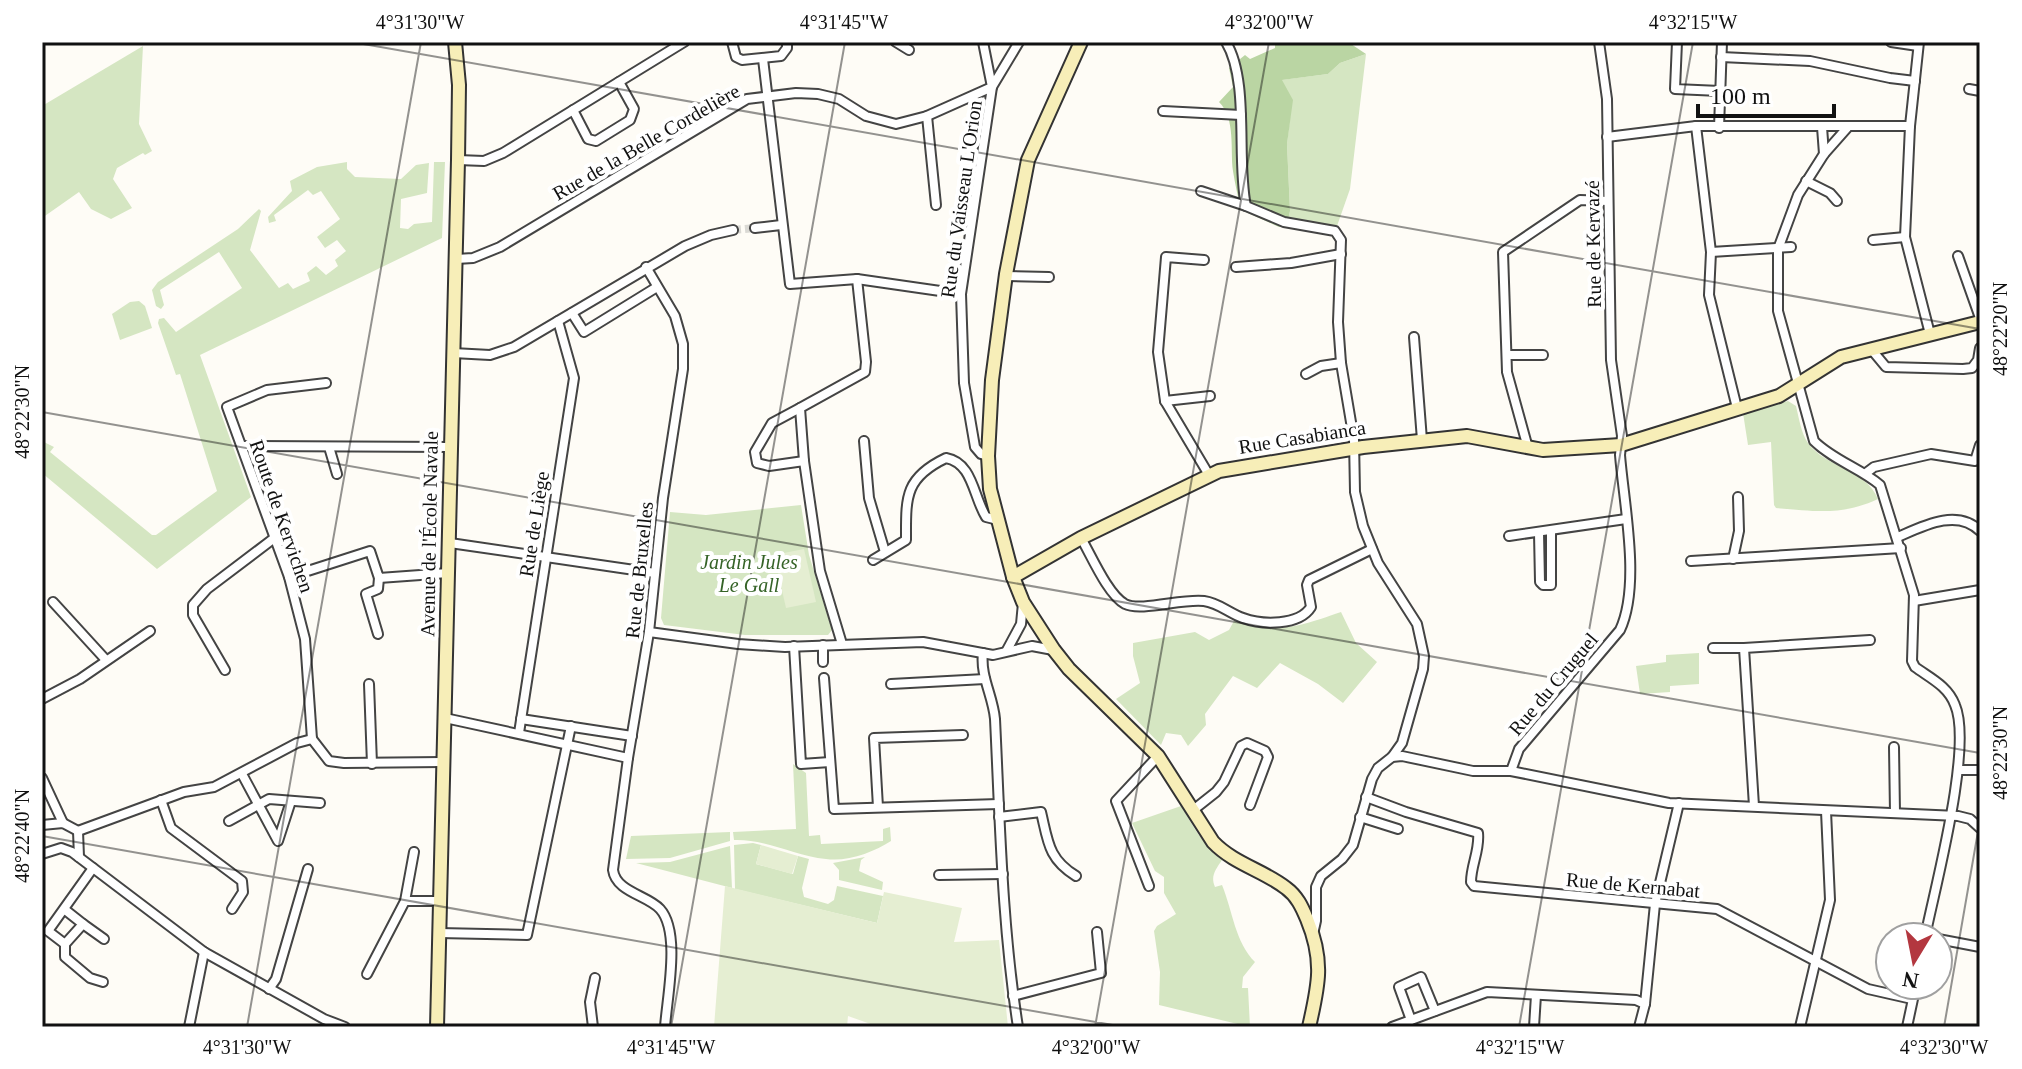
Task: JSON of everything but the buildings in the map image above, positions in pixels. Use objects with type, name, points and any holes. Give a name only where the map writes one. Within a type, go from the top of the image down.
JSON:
[{"type":"street","name":"Avenue de l'École Navale","points":[[437,1027],[458,160],[459,85],[455,42]]},
{"type":"street","points":[[458,160],[484,161],[503,153],[684,42]]},
{"type":"street","points":[[732,42],[736,57],[742,60],[781,56],[787,42]]},
{"type":"street","points":[[896,42],[909,50]]},
{"type":"street","points":[[983,42],[992,87]]},
{"type":"street","name":"Rue du Vaisseau L'Orion","points":[[988,456],[975,447],[964,383],[961,294],[992,87],[1019,42]]},
{"type":"street","points":[[1081,42],[1028,160],[1006,276],[992,380],[988,456],[990,489],[1013,577],[1023,602],[1054,650],[1158,756],[1222,852],[1287,889],[1301,904],[1314,930],[1320,971],[1309,1027]]},
{"type":"street","points":[[1226,42],[1233,54],[1241,115],[1246,206]]},
{"type":"street","name":"Rue de Kervazé","points":[[1599,42],[1607,99],[1611,360],[1621,445]]},
{"type":"street","points":[[1677,42],[1675,89],[1720,91]]},
{"type":"street","points":[[1719,128],[1722,42]]},
{"type":"street","points":[[1891,42],[1918,44],[1910,126],[1905,237],[1930,334]]},
{"type":"street","points":[[1721,57],[1810,61],[1915,81]]},
{"type":"street","points":[[763,59],[790,284],[857,279],[961,294]]},
{"type":"street","points":[[573,110],[588,139],[596,141],[630,120],[634,109],[619,82]]},
{"type":"street","name":"Rue de la Belle Cordelière","points":[[456,259],[473,258],[500,247],[747,99],[796,93],[839,99],[866,116],[896,124],[927,116],[992,87]]},
{"type":"street","points":[[1969,89],[1980,91]]},
{"type":"street","points":[[1163,111],[1241,115]]},
{"type":"street","points":[[927,116],[936,205]]},
{"type":"street","points":[[1607,137],[1696,126],[1910,126]]},
{"type":"street","points":[[1696,126],[1711,252],[1709,295],[1737,408]]},
{"type":"street","points":[[1822,127],[1824,154]]},
{"type":"street","points":[[1847,128],[1824,154],[1789,215],[1778,249],[1778,311],[1814,441],[1880,485],[1898,537],[1914,601],[1912,661],[1915,667],[1942,686],[1956,707],[1960,721],[1958,770],[1928,921]]},
{"type":"street","points":[[1806,181],[1830,193],[1837,201]]},
{"type":"street","points":[[1201,191],[1284,222],[1335,231],[1341,240],[1338,322],[1341,363],[1354,440],[1355,492],[1372,549],[1392,587],[1409,607],[1422,643],[1423,669],[1402,743],[1392,757],[1378,768],[1348,853],[1321,876],[1316,887],[1314,930]]},
{"type":"street","points":[[1528,448],[1507,372],[1503,252],[1580,200],[1608,201]]},
{"type":"street","points":[[755,228],[781,225]]},
{"type":"street","points":[[453,353],[490,355],[514,347],[685,246],[733,230]]},
{"type":"street","points":[[1873,240],[1905,237]]},
{"type":"street","points":[[1711,252],[1791,247]]},
{"type":"street","points":[[1236,267],[1291,263],[1341,254]]},
{"type":"street","points":[[1958,256],[1980,320]]},
{"type":"street","points":[[1204,260],[1166,257],[1158,352],[1165,401],[1209,475]]},
{"type":"street","name":"Rue de Bruxelles","points":[[646,267],[675,316],[683,344],[683,369],[649,632],[613,870],[618,882],[661,910],[672,936],[665,1027]]},
{"type":"street","points":[[1006,276],[1049,277]]},
{"type":"street","points":[[804,461],[769,466],[757,463],[755,452],[772,423],[865,372],[857,279]]},
{"type":"street","points":[[572,313],[584,332],[657,287]]},
{"type":"street","name":"Rue Casabianca","points":[[1013,577],[1081,538],[1209,475],[1274,460],[1467,436],[1528,448],[1621,445],[1779,396],[1841,357],[1980,320]]},
{"type":"street","name":"Rue de Liège","points":[[519,733],[574,378],[558,321]]},
{"type":"street","points":[[1414,337],[1422,440]]},
{"type":"street","points":[[1871,349],[1886,367],[1963,369],[1972,368],[1978,360],[1980,348]]},
{"type":"street","points":[[1507,355],[1543,355]]},
{"type":"street","points":[[1306,374],[1321,366],[1341,363]]},
{"type":"street","name":"Route de Kervichen","points":[[312,739],[305,639],[289,577],[227,407],[267,390],[326,383]]},
{"type":"street","points":[[1165,401],[1210,396]]},
{"type":"street","points":[[800,408],[804,461],[820,571],[842,644]]},
{"type":"street","points":[[864,441],[869,498],[885,552]]},
{"type":"street","name":"Rue du Cruguel","points":[[1511,771],[1519,749],[1625,621],[1631,572],[1621,445]]},
{"type":"street","points":[[1866,473],[1874,467],[1931,454],[1975,461],[1980,445]]},
{"type":"street","points":[[242,446],[451,447]]},
{"type":"street","points":[[329,447],[337,474]]},
{"type":"street","points":[[873,560],[906,540],[906,503],[913,481],[927,467],[946,458],[962,463],[986,517],[998,520]]},
{"type":"street","points":[[1733,559],[1739,531],[1738,497]]},
{"type":"street","points":[[1898,537],[1953,518],[1965,521],[1980,531]]},
{"type":"street","points":[[1509,536],[1626,519]]},
{"type":"street","points":[[1539,533],[1540,582],[1551,585],[1551,531]]},
{"type":"street","points":[[1081,538],[1112,592],[1125,604],[1138,607],[1173,601],[1208,601],[1242,618],[1259,621],[1293,620],[1306,615],[1312,603],[1307,585],[1309,580],[1372,549]]},
{"type":"street","points":[[225,670],[193,615],[193,605],[207,589],[273,539]]},
{"type":"street","points":[[450,543],[655,573]]},
{"type":"street","points":[[1691,561],[1901,548]]},
{"type":"street","points":[[289,577],[370,551],[379,578],[378,589],[366,594],[378,634]]},
{"type":"street","points":[[379,578],[448,573]]},
{"type":"street","points":[[1914,601],[1980,590]]},
{"type":"street","points":[[53,602],[106,660]]},
{"type":"street","points":[[1004,653],[1021,624],[1023,602]]},
{"type":"street","points":[[42,699],[80,679],[150,631]]},
{"type":"street","points":[[649,632],[738,644],[794,646],[923,642],[983,653],[1004,653],[1032,646],[1054,650]]},
{"type":"street","points":[[1713,648],[1870,640]]},
{"type":"street","points":[[823,645],[823,662]]},
{"type":"street","points":[[794,646],[801,764],[830,762]]},
{"type":"street","points":[[1744,648],[1754,806]]},
{"type":"street","points":[[983,653],[985,679],[994,713],[1003,874],[1018,1027]]},
{"type":"street","points":[[824,678],[834,809],[999,804]]},
{"type":"street","points":[[891,684],[985,679]]},
{"type":"street","points":[[369,684],[372,764]]},
{"type":"street","points":[[445,718],[628,758]]},
{"type":"street","points":[[521,719],[632,736]]},
{"type":"street","points":[[439,933],[527,935],[571,726]]},
{"type":"street","points":[[878,807],[874,738],[963,735]]},
{"type":"street","points":[[42,825],[63,823],[78,831],[184,792],[214,787],[297,743],[312,739],[329,761],[372,764],[443,762]]},
{"type":"street","points":[[1192,811],[1216,792],[1241,746],[1247,743],[1265,751],[1268,757],[1250,805]]},
{"type":"street","points":[[1402,743],[1412,757]]},
{"type":"street","points":[[1894,747],[1895,813]]},
{"type":"street","points":[[1149,886],[1116,801],[1158,756]]},
{"type":"street","points":[[1392,757],[1412,757],[1473,771],[1511,771],[1679,803],[1949,816],[1970,819],[1980,828]]},
{"type":"street","points":[[1958,770],[1980,770]]},
{"type":"street","points":[[242,774],[278,841],[291,801]]},
{"type":"street","points":[[42,778],[63,823]]},
{"type":"street","name":"Rue de Kernabat","points":[[1366,797],[1478,833],[1479,842],[1471,875],[1474,886],[1717,909],[1874,990]]},
{"type":"street","points":[[229,821],[269,799],[320,803]]},
{"type":"street","points":[[161,800],[171,828],[242,881],[243,892],[232,909]]},
{"type":"street","points":[[1639,1027],[1645,1004],[1655,904],[1679,803]]},
{"type":"street","points":[[1800,1027],[1830,900],[1826,811]]},
{"type":"street","points":[[999,817],[1041,812],[1049,848],[1060,866],[1076,876]]},
{"type":"street","points":[[1360,817],[1398,829]]},
{"type":"street","points":[[78,831],[79,857]]},
{"type":"street","points":[[42,854],[61,848],[79,857],[204,952],[324,1019],[345,1027]]},
{"type":"street","points":[[367,974],[405,901],[414,852]]},
{"type":"street","points":[[65,944],[45,931],[93,868]]},
{"type":"street","points":[[269,989],[276,979],[308,869]]},
{"type":"street","points":[[939,875],[1003,874]]},
{"type":"street","points":[[405,901],[440,901]]},
{"type":"street","points":[[64,909],[104,939]]},
{"type":"street","points":[[83,924],[65,944],[65,957],[90,978],[103,982]]},
{"type":"street","points":[[1013,996],[1101,973],[1097,932]]},
{"type":"street","points":[[1954,942],[1980,947]]},
{"type":"street","points":[[189,1027],[204,952]]},
{"type":"street","points":[[1411,1020],[1399,987],[1421,977],[1435,1011]]},
{"type":"street","points":[[593,1027],[590,1002],[595,978]]},
{"type":"street","points":[[1392,1027],[1487,992],[1636,1000],[1645,1004]]},
{"type":"street","points":[[1534,1027],[1536,995]]},
{"type":"street","points":[[1907,1027],[1912,1001]]},
{"type":"green space","points":[[1275,42],[1348,42],[1366,54],[1340,63],[1328,74],[1282,80],[1293,100],[1287,144],[1290,211],[1287,225],[1279,227],[1241,210],[1233,171],[1230,126],[1219,102],[1233,87],[1229,68],[1245,55],[1250,59],[1275,48]]},
{"type":"green space","points":[[143,46],[139,124],[152,151],[117,168],[113,179],[132,208],[111,219],[91,209],[79,192],[42,218],[42,106]]},
{"type":"green space","points":[[1366,54],[1350,189],[1337,226],[1287,225],[1290,211],[1287,144],[1292,100],[1281,80],[1328,74],[1340,63]]},
{"type":"green space","points":[[347,162],[347,169],[355,177],[401,179],[416,165],[429,163],[427,193],[401,199],[400,228],[408,229],[414,224],[432,222],[434,162],[445,162],[442,238],[200,355],[251,497],[157,569],[42,473],[42,441],[54,447],[50,452],[152,535],[217,491],[180,374],[176,375],[158,323],[159,319],[164,318],[176,332],[242,288],[219,252],[160,290],[164,305],[161,309],[156,306],[152,290],[158,282],[238,229],[259,209],[250,250],[279,288],[288,283],[293,289],[310,281],[307,273],[316,266],[326,275],[338,266],[335,260],[346,251],[337,240],[325,248],[317,237],[340,219],[321,191],[313,195],[308,190],[274,215],[276,221],[269,223],[268,217],[292,191],[290,181],[317,167]]},
{"type":"green space","points":[[139,301],[145,306],[152,328],[120,340],[112,314],[130,302]]},
{"type":"green space","points":[[1788,401],[1796,406],[1808,443],[1825,458],[1865,481],[1878,499],[1840,510],[1776,508],[1771,442],[1748,445],[1743,413]]},
{"type":"green space","name":"Jardin Jules Le Gall","points":[[801,505],[809,555],[832,630],[828,635],[745,635],[664,625],[661,618],[670,512],[706,515]]},
{"type":"green space","points":[[804,549],[816,602],[786,608],[774,555]]},
{"type":"green space","points":[[1341,612],[1356,643],[1377,662],[1343,703],[1318,684],[1280,663],[1257,688],[1233,676],[1205,714],[1206,725],[1188,746],[1181,735],[1166,733],[1161,745],[1116,699],[1140,683],[1133,643],[1195,632],[1209,640],[1229,630],[1234,621],[1277,628],[1311,622]]},
{"type":"green space","points":[[1699,653],[1699,684],[1670,686],[1670,692],[1640,694],[1636,666],[1666,662],[1666,655]]},
{"type":"green space","points":[[793,764],[806,773],[809,836],[820,835],[821,844],[883,841],[883,829],[890,827],[891,841],[860,855],[834,860],[758,842],[734,840],[733,832],[796,829]]},
{"type":"green space","points":[[1181,806],[1204,842],[1222,860],[1214,873],[1215,887],[1222,885],[1239,936],[1255,962],[1243,977],[1242,988],[1248,988],[1250,1027],[1159,1005],[1160,972],[1154,931],[1176,914],[1164,893],[1164,877],[1155,871],[1132,823]]},
{"type":"green space","points":[[730,832],[730,841],[670,858],[626,859],[631,836]]},
{"type":"green space","points":[[734,845],[761,845],[756,864],[793,874],[798,856],[809,859],[802,888],[804,897],[828,904],[834,900],[837,886],[883,896],[877,923],[735,889]]},
{"type":"green space","points":[[761,845],[798,856],[792,874],[756,864]]},
{"type":"green space","points":[[730,846],[732,888],[636,863],[670,862]]},
{"type":"green space","points":[[865,857],[861,860],[859,871],[883,882],[882,890],[839,880],[839,870],[833,863]]},
{"type":"green space","points":[[725,886],[877,923],[884,892],[962,908],[954,942],[999,940],[1008,1027],[879,1027],[848,1016],[847,1027],[714,1027]]},
{"type":"tunnel","points":[[733,230],[755,228]]}]
